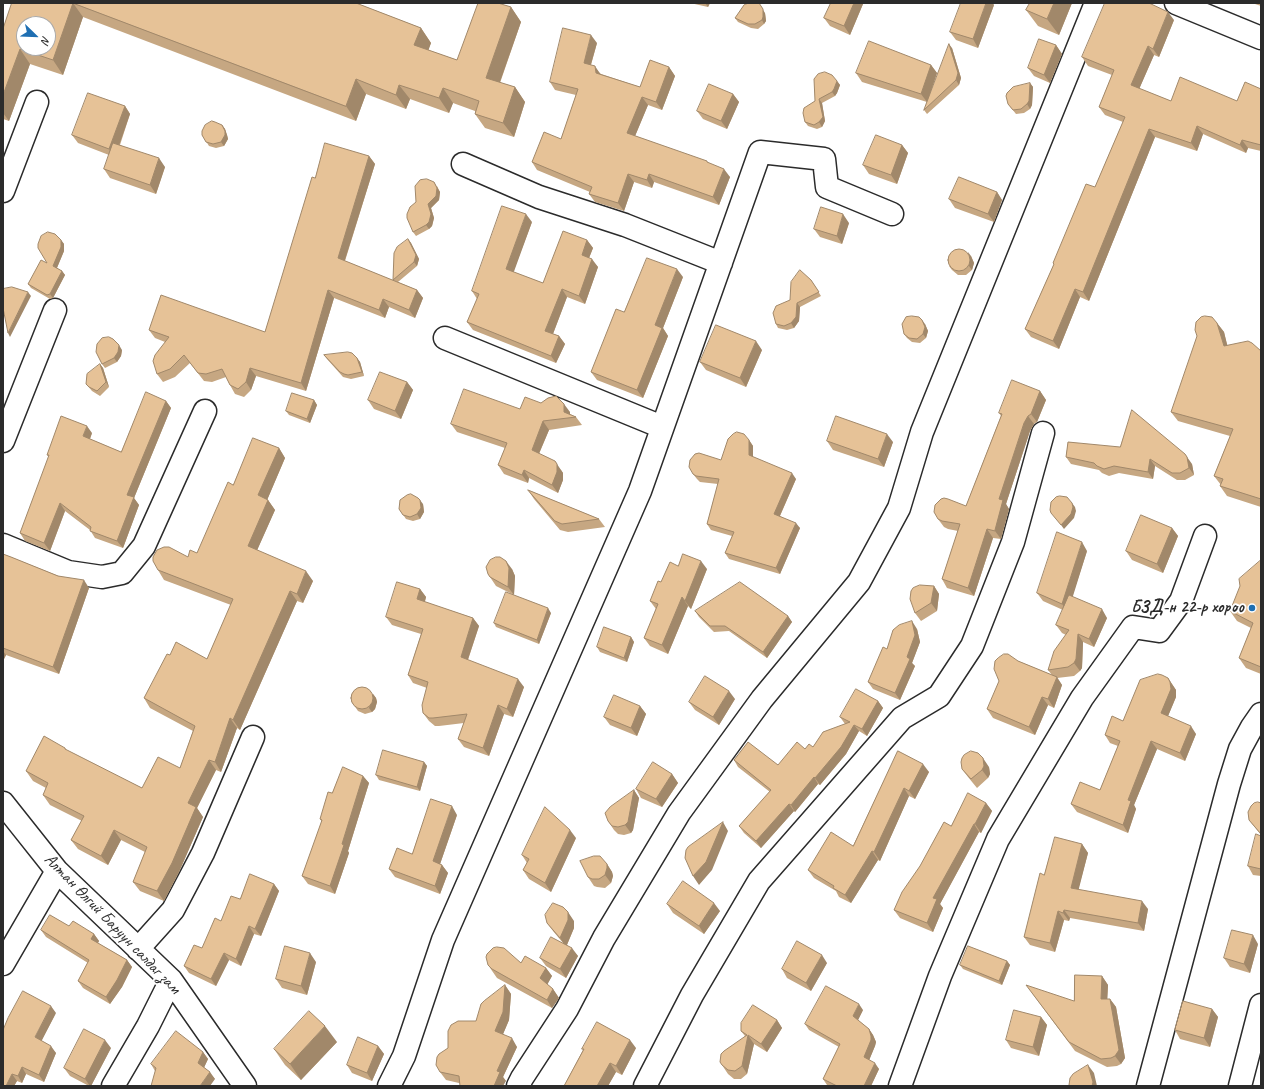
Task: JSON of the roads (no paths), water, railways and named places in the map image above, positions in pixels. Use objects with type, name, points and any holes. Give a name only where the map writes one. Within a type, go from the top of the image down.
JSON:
[{"type":"street","points":[[518,1086],[567,1009],[604,938],[679,813],[762,699],[859,582],[899,508],[922,432],[1096,3]]},
{"type":"street","points":[[1176,3],[1261,38]]},
{"type":"street","points":[[3,191],[37,102]]},
{"type":"street","points":[[389,1086],[404,1056],[443,940],[640,491],[760,152],[824,159],[827,187],[892,214]]},
{"type":"street","points":[[463,164],[539,197],[626,226],[721,263]]},
{"type":"street","points":[[3,441],[55,310]]},
{"type":"street","points":[[445,338],[662,427]]},
{"type":"street","points":[[3,545],[68,572],[102,577],[122,573],[144,546],[205,411]]},
{"type":"street","points":[[645,1086],[692,995],[759,881],[902,718],[939,696],[972,646],[1013,542],[1043,433]]},
{"type":"street","points":[[900,1086],[940,976],[998,839],[1082,698],[1133,627],[1159,630],[1181,601],[1205,536]]},
{"type":"street","points":[[1148,1086],[1228,784],[1240,749],[1261,714]]},
{"type":"street","points":[[138,949],[173,910],[203,853],[253,737]]},
{"type":"street","name":"Алтан Өлгий Баруун салдаг зам","points":[[3,803],[57,871],[171,980],[245,1086]]},
{"type":"street","points":[[3,964],[57,871]]},
{"type":"street","points":[[112,1086],[148,1026],[171,980]]},
{"type":"street","points":[[1240,1086],[1261,1005]]},
{"type":"place","name":"БЗД-н 22-р хороо","points":[[1252,608]]}]
